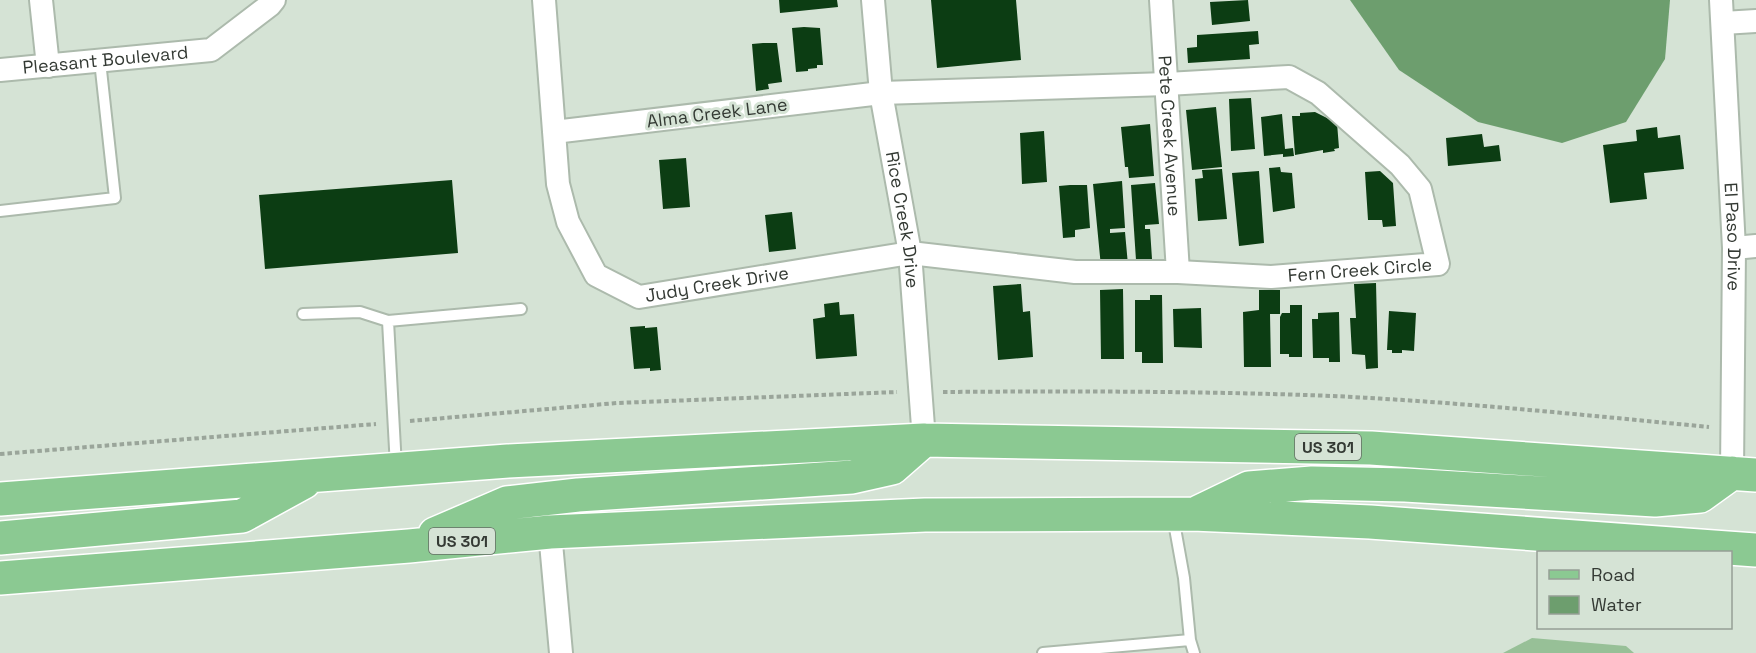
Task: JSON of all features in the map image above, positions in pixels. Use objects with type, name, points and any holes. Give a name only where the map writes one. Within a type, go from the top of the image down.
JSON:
[{"type":"main road","name":"US 301","points":[[0,499],[508,461],[924,440],[1371,448],[1744,474]]},
{"type":"main road","points":[[409,546],[507,502],[590,494],[852,477],[892,468],[924,440]]},
{"type":"main road","points":[[1183,514],[1249,488],[1312,483],[1405,485],[1655,500],[1700,496],[1744,474]]},
{"type":"main road","points":[[0,538],[242,516],[314,476]]},
{"type":"main road","name":"US 301","points":[[0,579],[409,546],[550,532],[924,515],[1183,514],[1382,523],[1756,550]]},
{"type":"street","points":[[41,0],[48,66]]},
{"type":"street","name":"Pleasant Boulevard","points":[[0,70],[211,50],[274,0]]},
{"type":"street","name":"Judy Creek Drive","points":[[544,0],[558,184],[568,222],[596,275],[639,297],[910,253]]},
{"type":"street","name":"Rice Creek Drive","points":[[873,0],[881,93],[910,253],[924,440]]},
{"type":"street","name":"Pete Creek Avenue","points":[[1161,0],[1178,272]]},
{"type":"street","name":"El Paso Drive","points":[[1721,0],[1745,247],[1744,474]]},
{"type":"street","points":[[1723,23],[1756,21]]},
{"type":"street","name":"Fern Creek Circle","points":[[881,93],[1167,84],[1288,76],[1318,93],[1401,165],[1420,189],[1438,264],[1271,277],[1178,272],[1075,273],[910,253]]},
{"type":"street","name":"Alma Creek Lane","points":[[554,132],[881,93]]},
{"type":"street","points":[[550,532],[561,653]]},
{"type":"lane","points":[[0,211],[115,198],[100,61]]},
{"type":"lane","points":[[303,314],[360,312],[388,321],[521,309]]},
{"type":"lane","points":[[388,321],[396,470]]},
{"type":"lane","points":[[1183,514],[1184,578],[1190,640],[1194,653]]},
{"type":"lane","points":[[1043,653],[1190,640]]},
{"type":"path","points":[[416,420],[617,403],[897,392]]},
{"type":"path","points":[[954,392],[1146,392],[1334,396],[1506,408],[1694,426]]},
{"type":"path","points":[[0,454],[366,424]]},
{"type":"shaded area","points":[[1532,638],[1626,646],[1634,653],[1503,653]]},
{"type":"water","points":[[1350,0],[1670,0],[1665,59],[1626,122],[1562,143],[1478,122],[1399,70]]},
{"type":"building","points":[[779,0],[837,0],[838,7],[780,13]]},
{"type":"building","points":[[931,0],[1016,0],[1021,60],[937,68]]},
{"type":"building","points":[[1248,0],[1250,21],[1212,25],[1210,2]]},
{"type":"building","points":[[792,28],[820,28],[823,65],[817,65],[817,68],[808,69],[808,71],[796,72]]},
{"type":"building","points":[[1258,31],[1259,44],[1249,45],[1250,59],[1188,63],[1187,48],[1197,47],[1197,35]]},
{"type":"building","points":[[777,43],[782,82],[768,84],[769,89],[756,91],[752,44]]},
{"type":"building","points":[[1251,98],[1255,149],[1231,151],[1229,99]]},
{"type":"building","points":[[1216,107],[1222,167],[1192,170],[1186,110]]},
{"type":"building","points":[[1315,112],[1337,123],[1339,148],[1323,153],[1323,150],[1295,155],[1292,116]]},
{"type":"building","points":[[1282,114],[1285,149],[1293,148],[1294,156],[1283,157],[1283,154],[1264,156],[1261,117]]},
{"type":"building","points":[[1150,124],[1154,176],[1129,178],[1128,167],[1125,167],[1121,127]]},
{"type":"building","points":[[1657,127],[1658,138],[1680,135],[1684,169],[1644,173],[1647,199],[1610,203],[1603,145],[1637,141],[1636,130]]},
{"type":"building","points":[[1044,131],[1047,182],[1022,184],[1020,133]]},
{"type":"building","points":[[1482,134],[1484,147],[1499,145],[1501,161],[1448,166],[1446,138]]},
{"type":"building","points":[[686,158],[690,207],[663,209],[659,160]]},
{"type":"building","points":[[1280,167],[1281,172],[1292,173],[1295,208],[1273,212],[1269,168]]},
{"type":"building","points":[[1222,169],[1227,219],[1198,221],[1195,179],[1203,178],[1202,170]]},
{"type":"building","points":[[1259,171],[1264,243],[1239,246],[1232,173]]},
{"type":"building","points":[[1380,171],[1393,183],[1396,226],[1383,227],[1382,220],[1368,220],[1365,172]]},
{"type":"building","points":[[452,180],[458,253],[265,269],[259,195]]},
{"type":"building","points":[[1122,181],[1125,228],[1110,229],[1110,233],[1125,232],[1128,265],[1101,267],[1093,184]]},
{"type":"building","points":[[1155,183],[1159,224],[1145,225],[1145,229],[1150,229],[1152,259],[1136,260],[1131,185]]},
{"type":"building","points":[[1087,185],[1090,228],[1075,230],[1075,237],[1063,238],[1059,186]]},
{"type":"building","points":[[792,212],[796,249],[769,252],[765,215]]},
{"type":"building","points":[[1376,283],[1378,368],[1366,369],[1365,355],[1352,354],[1350,318],[1356,318],[1354,284]]},
{"type":"building","points":[[1021,284],[1023,312],[1030,311],[1033,357],[998,360],[993,286]]},
{"type":"building","points":[[1123,289],[1124,359],[1101,359],[1100,290]]},
{"type":"building","points":[[1259,290],[1280,290],[1280,314],[1270,314],[1271,367],[1244,367],[1243,312],[1259,310]]},
{"type":"building","points":[[1150,295],[1162,295],[1163,363],[1142,363],[1142,352],[1135,352],[1135,300],[1150,300]]},
{"type":"building","points":[[839,302],[840,315],[854,314],[857,356],[816,359],[813,319],[825,317],[824,304]]},
{"type":"building","points":[[1290,305],[1302,305],[1302,357],[1280,354],[1280,317],[1282,313],[1290,313]]},
{"type":"building","points":[[1201,308],[1202,348],[1174,347],[1173,309]]},
{"type":"building","points":[[1389,311],[1416,313],[1414,351],[1402,350],[1402,353],[1392,353],[1392,350],[1387,350]]},
{"type":"building","points":[[1339,312],[1340,362],[1329,362],[1329,358],[1313,358],[1312,319],[1318,319],[1318,313]]},
{"type":"building","points":[[645,326],[645,328],[657,327],[661,370],[634,369],[630,327]]}]
